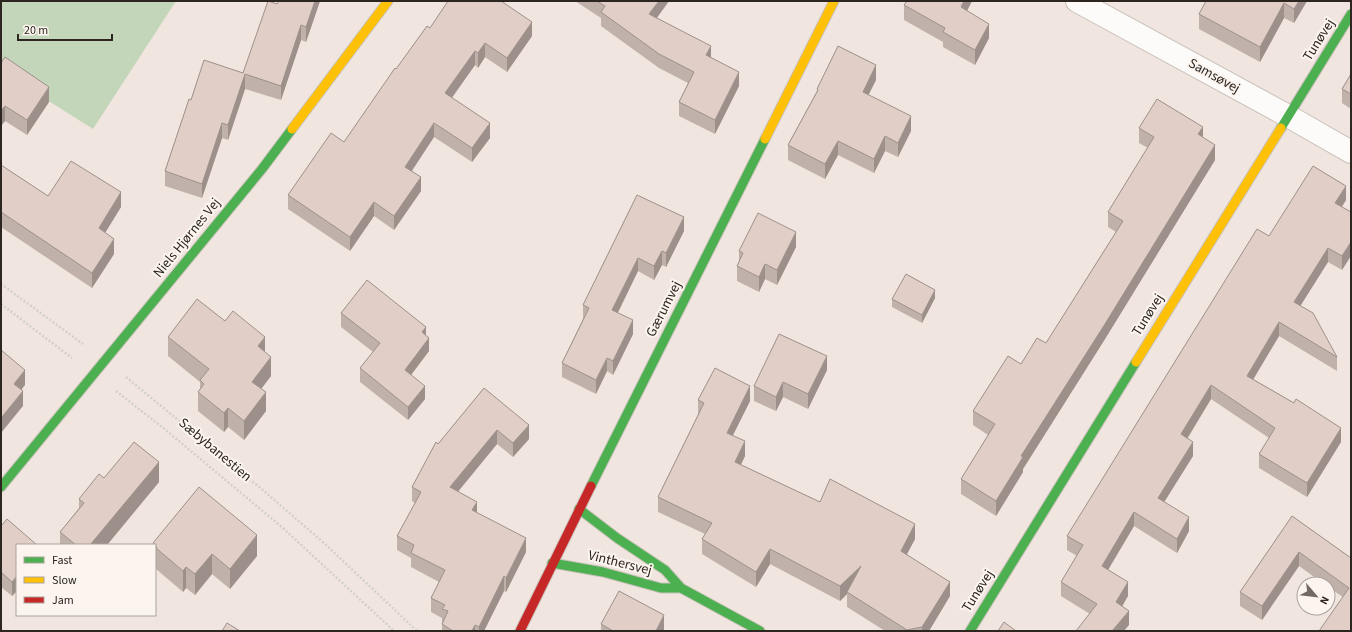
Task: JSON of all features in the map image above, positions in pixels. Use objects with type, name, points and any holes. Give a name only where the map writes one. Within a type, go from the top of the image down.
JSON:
[{"type":"street","name":"Niels Hjørnes Vej","points":[[1,487],[262,169],[388,1]]},
{"type":"street","name":"Gærumvej","points":[[520,631],[552,563],[834,1]]},
{"type":"street","name":"Samsøvej","points":[[1077,1],[1351,152]]},
{"type":"street","name":"Tunøvej","points":[[970,631],[1351,14]]},
{"type":"street","name":"Vinthersvej","points":[[579,509],[617,538],[665,570],[681,588],[760,631]]},
{"type":"street","name":"Vinthersvej","points":[[552,563],[603,572],[661,588],[681,588]]},
{"type":"path","name":"Sæbybanestien","points":[[1,284],[105,360],[151,397],[324,543],[417,631]]},
{"type":"path","points":[[1,304],[166,431],[284,529],[394,631]]},
{"type":"green space","points":[[1,1],[176,1],[93,129],[1,71]]},
{"type":"building","points":[[268,1],[277,4],[279,1],[315,1],[306,27],[301,25],[281,86],[245,74],[228,125],[222,123],[202,184],[165,171],[189,99],[191,100],[204,60],[243,73]]},
{"type":"building","points":[[448,1],[501,1],[532,22],[507,58],[485,43],[478,53],[475,51],[445,93],[490,123],[472,148],[434,123],[405,167],[421,177],[394,216],[374,202],[350,237],[288,195],[331,133],[344,142],[395,68],[396,69],[427,26],[430,28]]},
{"type":"building","points":[[597,1],[659,1],[649,14],[711,46],[706,55],[739,72],[715,120],[679,102],[694,72],[659,54],[601,12],[605,6]]},
{"type":"building","points":[[907,1],[964,1],[961,7],[989,24],[975,50],[943,32],[945,28],[904,5]]},
{"type":"building","points":[[1206,1],[1299,1],[1294,9],[1284,3],[1260,47],[1199,14]]},
{"type":"building","points":[[838,46],[876,65],[863,92],[911,116],[898,143],[885,136],[874,159],[838,141],[825,164],[788,145],[818,90],[817,89]]},
{"type":"building","points":[[5,57],[49,87],[27,120],[5,106],[1,111],[1,63]]},
{"type":"building","points":[[1351,74],[1351,94],[1342,89]]},
{"type":"building","points":[[1157,99],[1203,127],[1198,134],[1215,145],[1105,324],[1021,456],[1023,457],[996,501],[961,479],[995,424],[973,411],[1008,356],[1021,364],[1037,338],[1046,343],[1123,221],[1108,212],[1154,137],[1139,128]]},
{"type":"building","points":[[71,161],[121,192],[99,228],[114,239],[92,273],[1,212],[1,165],[48,196]]},
{"type":"building","points":[[1313,166],[1346,186],[1335,203],[1351,212],[1351,242],[1342,256],[1328,248],[1294,302],[1313,313],[1337,357],[1279,322],[1247,376],[1294,403],[1296,399],[1341,428],[1307,483],[1259,454],[1275,428],[1211,385],[1181,434],[1193,442],[1158,498],[1189,517],[1177,539],[1134,512],[1102,566],[1128,582],[1116,602],[1129,611],[1112,631],[1076,631],[1097,604],[1061,582],[1083,545],[1067,536],[1257,229],[1269,236]]},
{"type":"building","points":[[637,195],[684,217],[666,253],[662,251],[654,266],[638,258],[612,310],[633,320],[613,361],[607,358],[596,380],[562,363],[589,308],[583,305]]},
{"type":"building","points":[[758,213],[796,232],[777,270],[765,264],[759,277],[737,266],[743,253],[739,251]]},
{"type":"building","points":[[906,274],[935,290],[922,315],[892,299]]},
{"type":"building","points":[[367,280],[426,327],[422,332],[429,338],[405,370],[425,386],[408,407],[360,368],[380,343],[341,313]]},
{"type":"building","points":[[197,299],[225,321],[233,311],[265,337],[258,346],[271,357],[252,382],[266,392],[244,421],[228,408],[224,413],[198,392],[204,384],[200,380],[209,369],[168,337]]},
{"type":"building","points":[[779,334],[827,356],[808,394],[783,382],[776,397],[754,386]]},
{"type":"building","points":[[1,350],[25,370],[14,384],[23,391],[1,418]]},
{"type":"building","points":[[715,368],[750,386],[727,433],[745,441],[735,462],[820,502],[830,479],[915,524],[901,551],[950,582],[922,627],[907,630],[847,592],[861,566],[840,586],[770,549],[756,572],[702,539],[712,523],[658,497],[704,403],[698,400]]},
{"type":"building","points":[[484,388],[529,425],[513,443],[497,430],[450,487],[477,502],[472,510],[526,538],[506,578],[504,576],[479,627],[475,625],[472,631],[453,631],[442,624],[448,611],[442,609],[445,605],[431,598],[445,570],[411,553],[414,545],[397,536],[421,492],[412,487],[436,442],[438,444]]},
{"type":"building","points":[[134,442],[159,462],[91,544],[75,544],[60,532],[84,503],[79,499],[99,474],[104,478]]},
{"type":"building","points":[[199,487],[257,535],[230,569],[212,554],[195,574],[186,567],[183,571],[156,548],[156,544],[153,543]]},
{"type":"building","points":[[1292,516],[1351,558],[1351,631],[1319,631],[1329,616],[1336,616],[1336,607],[1349,588],[1336,579],[1336,576],[1332,576],[1299,552],[1262,606],[1240,592]]},
{"type":"building","points":[[7,519],[36,544],[16,544],[16,577],[12,582],[1,572],[1,526]]},
{"type":"building","points":[[619,591],[664,615],[656,631],[613,631],[601,624]]},
{"type":"building","points":[[1004,622],[1016,631],[998,631]]},
{"type":"building","points":[[227,623],[240,631],[222,631]]},
{"type":"traffic: fast","points":[[1281,128],[1351,14]]},
{"type":"traffic: fast","points":[[1,487],[262,169],[292,129]]},
{"type":"traffic: fast","points":[[591,486],[765,139]]},
{"type":"traffic: fast","points":[[970,631],[1136,362]]},
{"type":"traffic: fast","points":[[579,509],[617,538],[665,570],[681,588],[760,631]]},
{"type":"traffic: fast","points":[[552,563],[603,572],[661,588],[681,588]]},
{"type":"traffic: slow","points":[[292,129],[388,1]]},
{"type":"traffic: slow","points":[[765,139],[834,1]]},
{"type":"traffic: slow","points":[[1136,362],[1281,128]]},
{"type":"traffic: jam","points":[[520,631],[591,486]]}]
